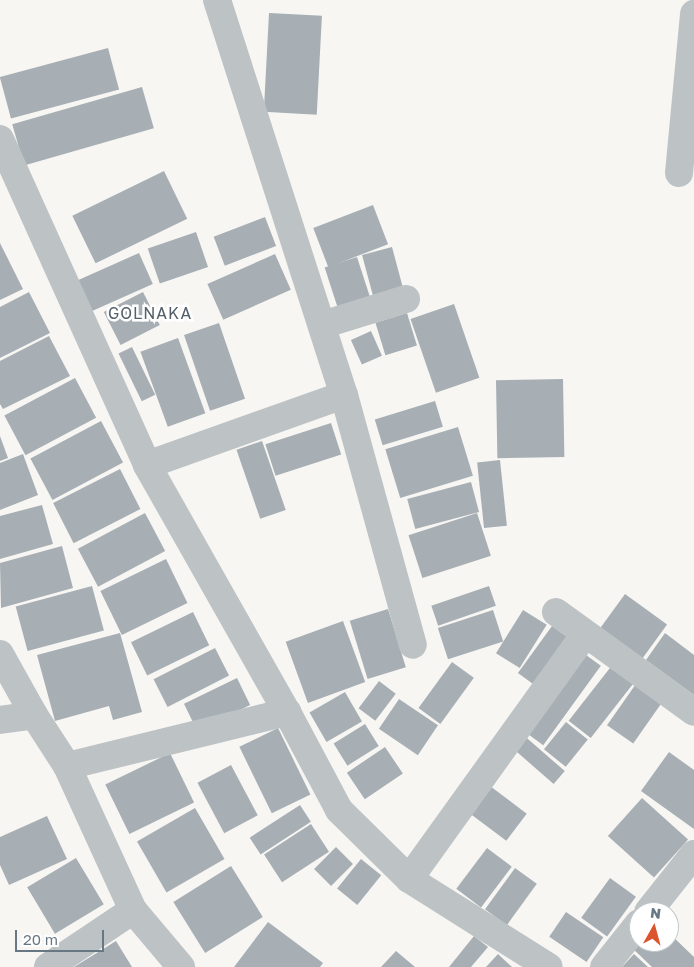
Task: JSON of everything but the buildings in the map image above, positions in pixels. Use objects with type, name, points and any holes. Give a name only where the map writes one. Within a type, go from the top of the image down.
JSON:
[{"type":"street","points":[[217,0],[344,395],[413,645]]},
{"type":"street","points":[[679,173],[694,14]]},
{"type":"street","points":[[0,139],[146,465],[287,712],[339,810],[408,879],[549,967]]},
{"type":"street","points":[[322,325],[406,299]]},
{"type":"street","points":[[146,465],[344,395]]},
{"type":"street","points":[[556,612],[694,712]]},
{"type":"street","points":[[408,879],[584,634]]},
{"type":"street","points":[[0,654],[34,715],[67,766],[133,910],[181,967]]},
{"type":"street","points":[[67,766],[287,712]]},
{"type":"street","points":[[0,720],[34,715]]},
{"type":"street","points":[[656,902],[694,854]]},
{"type":"street","points":[[48,967],[133,910]]},
{"type":"street","points":[[604,967],[629,936]]},
{"type":"district","name":"GOLNAKA","points":[[150,313]]}]
